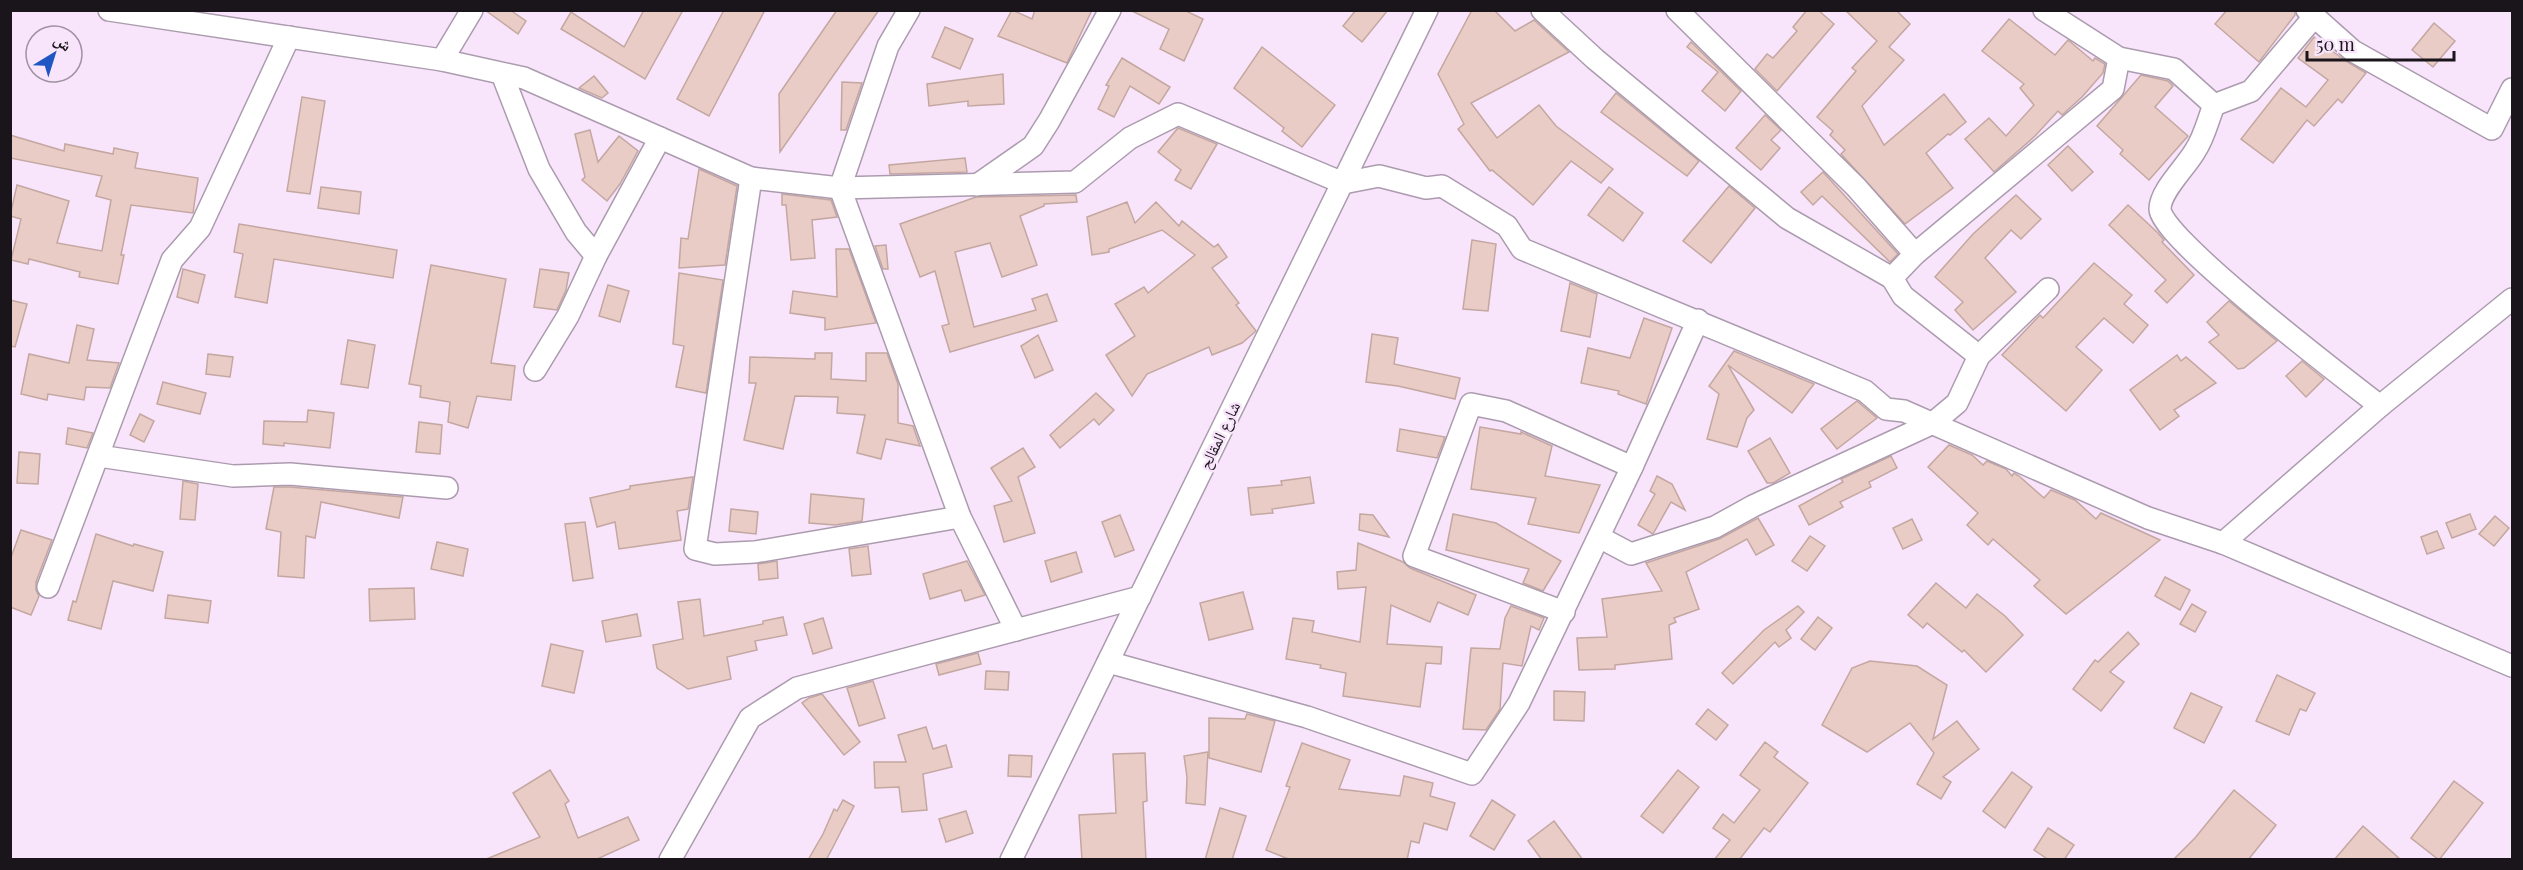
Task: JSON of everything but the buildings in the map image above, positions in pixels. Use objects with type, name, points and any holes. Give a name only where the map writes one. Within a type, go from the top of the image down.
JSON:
[{"type":"street","points":[[109,10],[442,60],[524,78],[752,178],[840,188],[1075,182],[1130,138],[1178,114],[1343,183],[1380,176],[1426,188],[1442,186],[1507,226],[1522,249],[1865,391],[1886,409],[1904,411],[2148,518],[2223,543],[2512,666]]},
{"type":"street","points":[[442,60],[472,10]]},
{"type":"street","points":[[909,10],[888,46],[840,188],[960,517],[1016,630]]},
{"type":"street","points":[[977,185],[1033,146],[1110,10]]},
{"type":"street","name":"شارع المقالح","points":[[1011,860],[1427,10]]},
{"type":"street","points":[[1542,10],[1595,59],[1787,218],[1892,278],[1903,296],[1979,356]]},
{"type":"street","points":[[1677,10],[1856,187],[1915,254]]},
{"type":"street","points":[[2044,10],[2120,58],[2174,69],[2214,105]]},
{"type":"street","points":[[2380,406],[2229,284],[2178,236],[2161,214],[2160,207],[2169,188],[2196,150],[2214,105],[2251,91],[2310,14],[2353,51],[2492,129],[2512,89]]},
{"type":"street","points":[[48,587],[172,260],[200,228],[289,37]]},
{"type":"street","points":[[1892,278],[1915,254],[2113,89],[2120,58]]},
{"type":"street","points":[[502,74],[539,169],[576,232],[596,256]]},
{"type":"street","points":[[535,370],[568,316],[596,256],[660,138]]},
{"type":"street","points":[[752,178],[695,549],[715,554],[755,552],[960,517]]},
{"type":"street","points":[[1599,537],[1631,554],[1715,527],[1753,506],[1933,423],[1957,403],[1979,356],[2048,289]]},
{"type":"street","points":[[2223,543],[2380,406],[2512,299]]},
{"type":"street","points":[[1108,662],[1307,717],[1472,774],[1519,703],[1632,467],[1698,320]]},
{"type":"street","points":[[1564,612],[1414,556],[1471,404],[1506,411],[1632,467]]},
{"type":"street","points":[[99,456],[233,476],[290,474],[447,488]]},
{"type":"street","points":[[670,860],[750,718],[797,688],[1140,597]]}]
